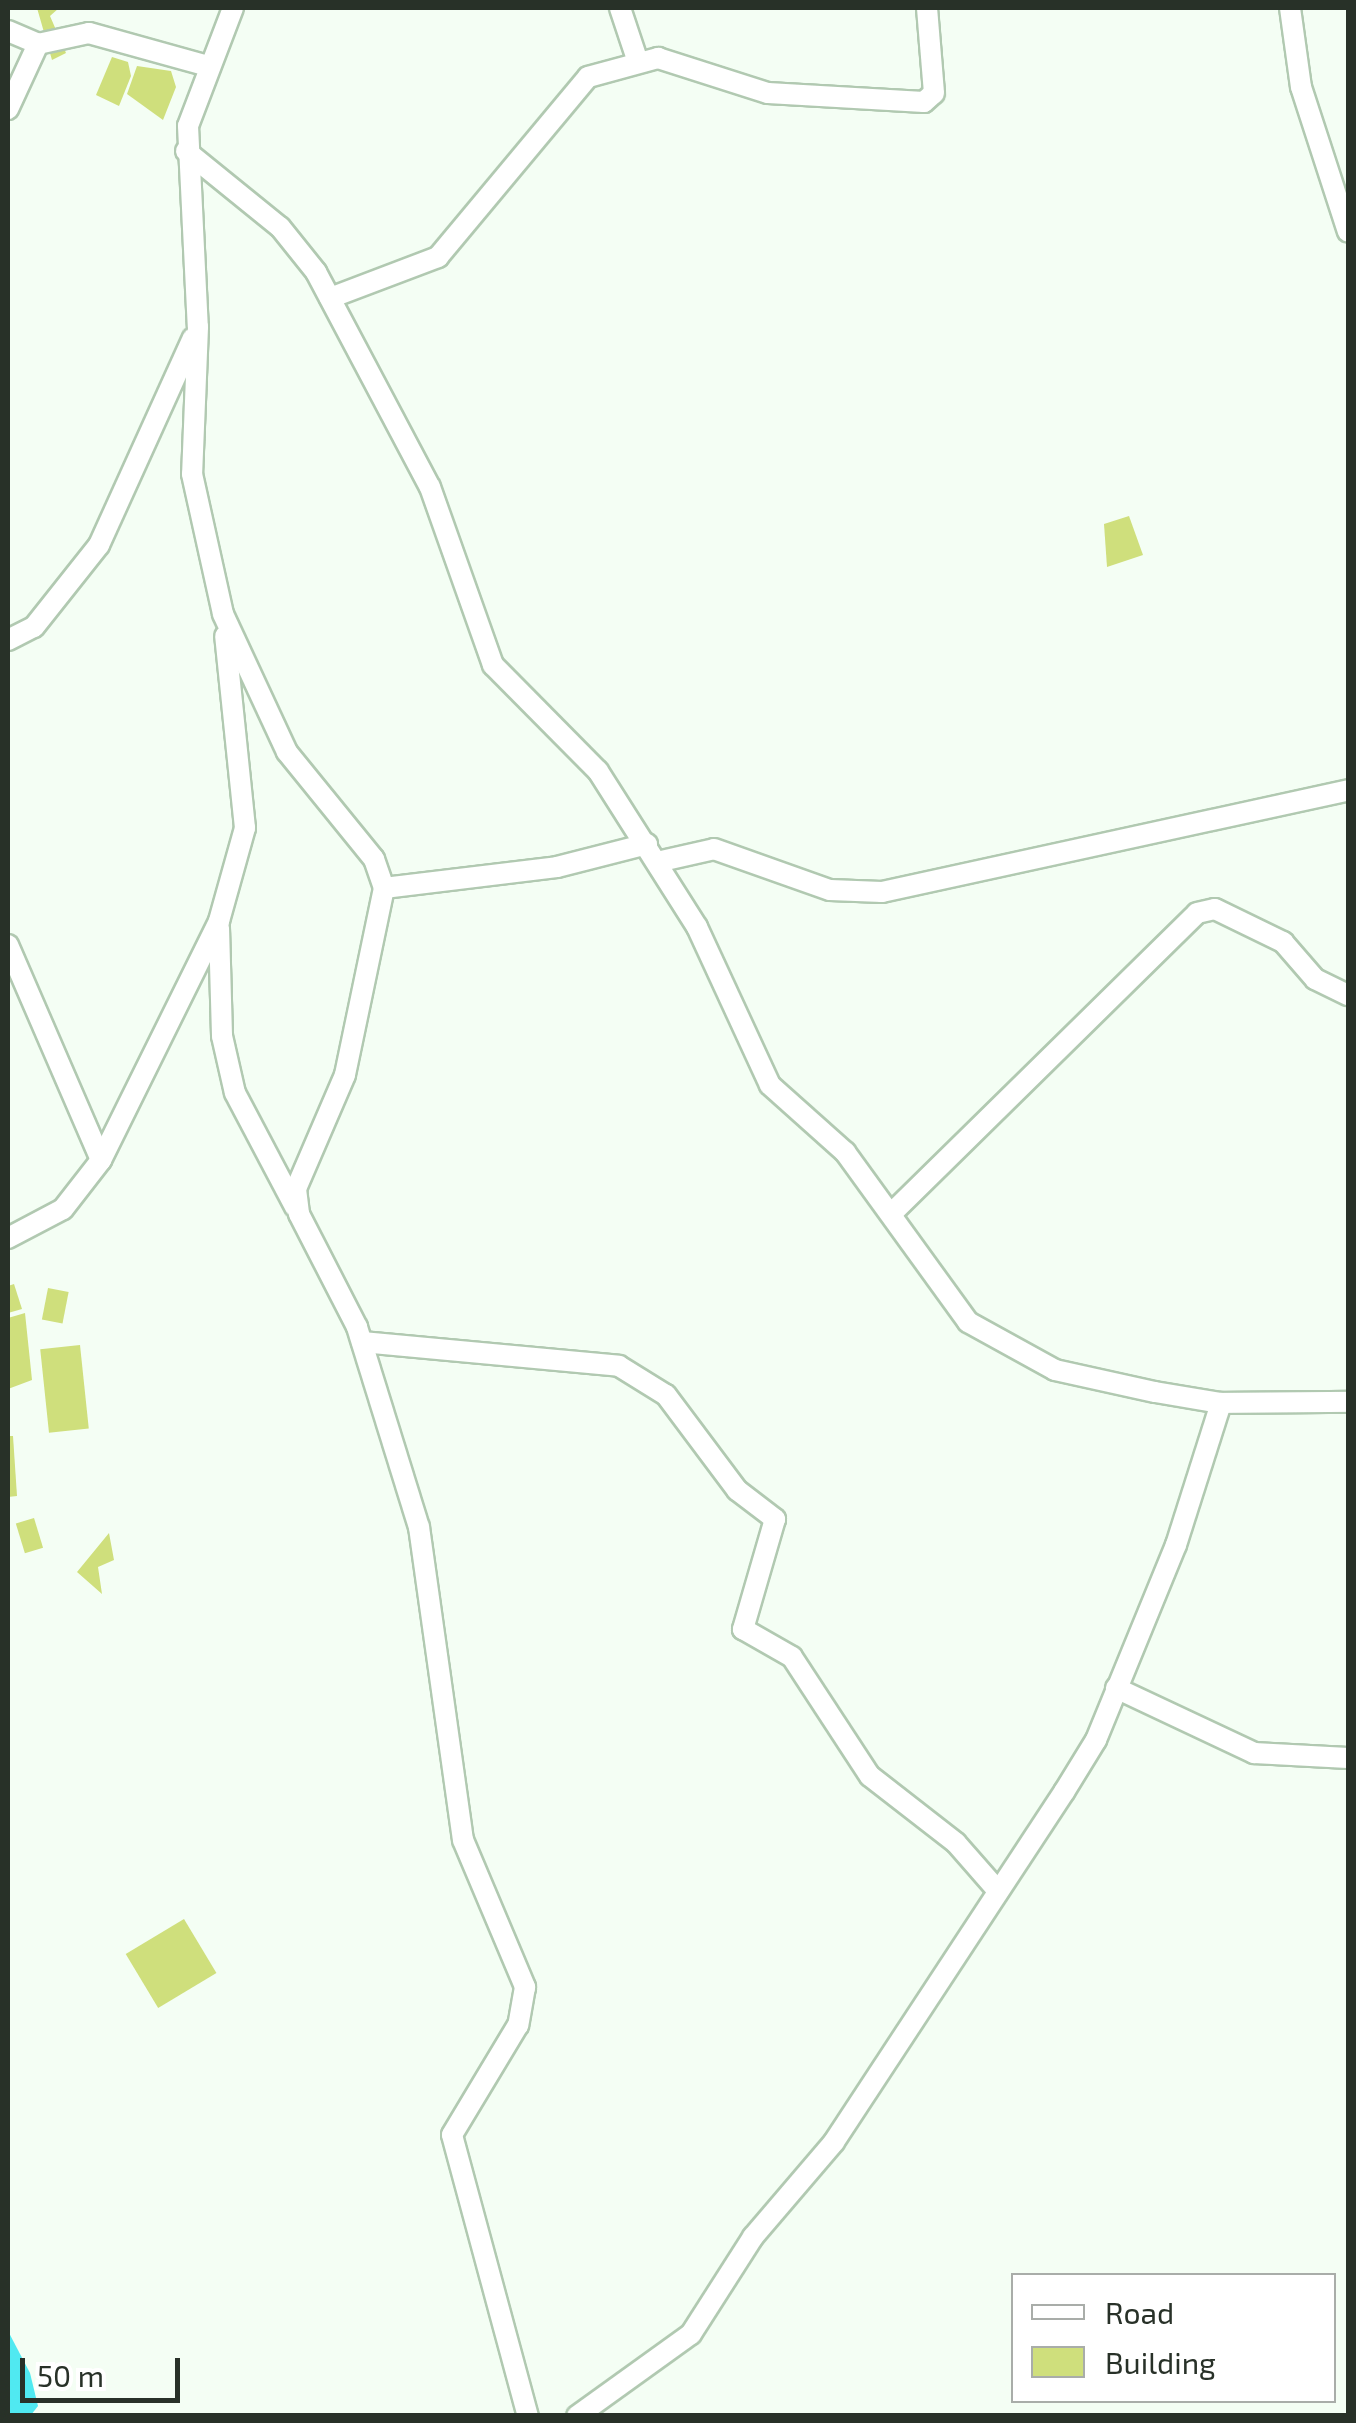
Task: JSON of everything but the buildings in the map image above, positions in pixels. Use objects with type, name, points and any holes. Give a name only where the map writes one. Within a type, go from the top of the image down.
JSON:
[{"type":"street","points":[[8,1238],[64,1209],[101,1160],[219,921],[245,828],[222,614],[192,474],[198,327],[186,150],[208,66],[234,8]]},
{"type":"street","points":[[620,8],[637,58]]},
{"type":"street","points":[[330,298],[438,258],[571,88],[637,58],[768,93],[924,102],[934,93],[927,8]]},
{"type":"street","points":[[1290,8],[1323,163],[1348,232]]},
{"type":"street","points":[[8,31],[38,44],[107,33],[208,66]]},
{"type":"street","points":[[8,110],[38,44]]},
{"type":"street","points":[[186,150],[280,228],[330,298],[430,487],[493,666],[579,747],[652,853],[770,1085],[893,1212],[950,1300],[992,1343],[1055,1370],[1222,1403],[1348,1402]]},
{"type":"street","points":[[1323,163],[1348,168]]},
{"type":"street","points":[[8,640],[34,628],[99,545],[198,327]]},
{"type":"street","points":[[222,614],[287,752],[374,858],[384,888],[345,1075],[302,1162],[299,1214]]},
{"type":"street","points":[[384,888],[652,853],[714,849],[816,887],[882,892],[1348,790]]},
{"type":"street","points":[[893,1212],[1197,913],[1215,910],[1282,942],[1315,979],[1348,995]]},
{"type":"street","points":[[219,921],[222,1036],[236,1093],[362,1342],[436,1598],[463,1840],[525,1987],[518,2026],[452,2136],[528,2416]]},
{"type":"street","points":[[8,945],[101,1160]]},
{"type":"street","points":[[362,1342],[620,1366],[666,1395],[737,1490],[775,1519],[743,1629],[792,1657],[870,1776],[956,1842],[998,1891]]},
{"type":"street","points":[[576,2416],[692,2334],[753,2237],[834,2142],[1096,1740],[1222,1403]]},
{"type":"street","points":[[1116,1688],[1254,1753],[1348,1758]]},
{"type":"water","points":[[8,2331],[30,2373],[38,2406],[31,2415],[8,2415]]}]
